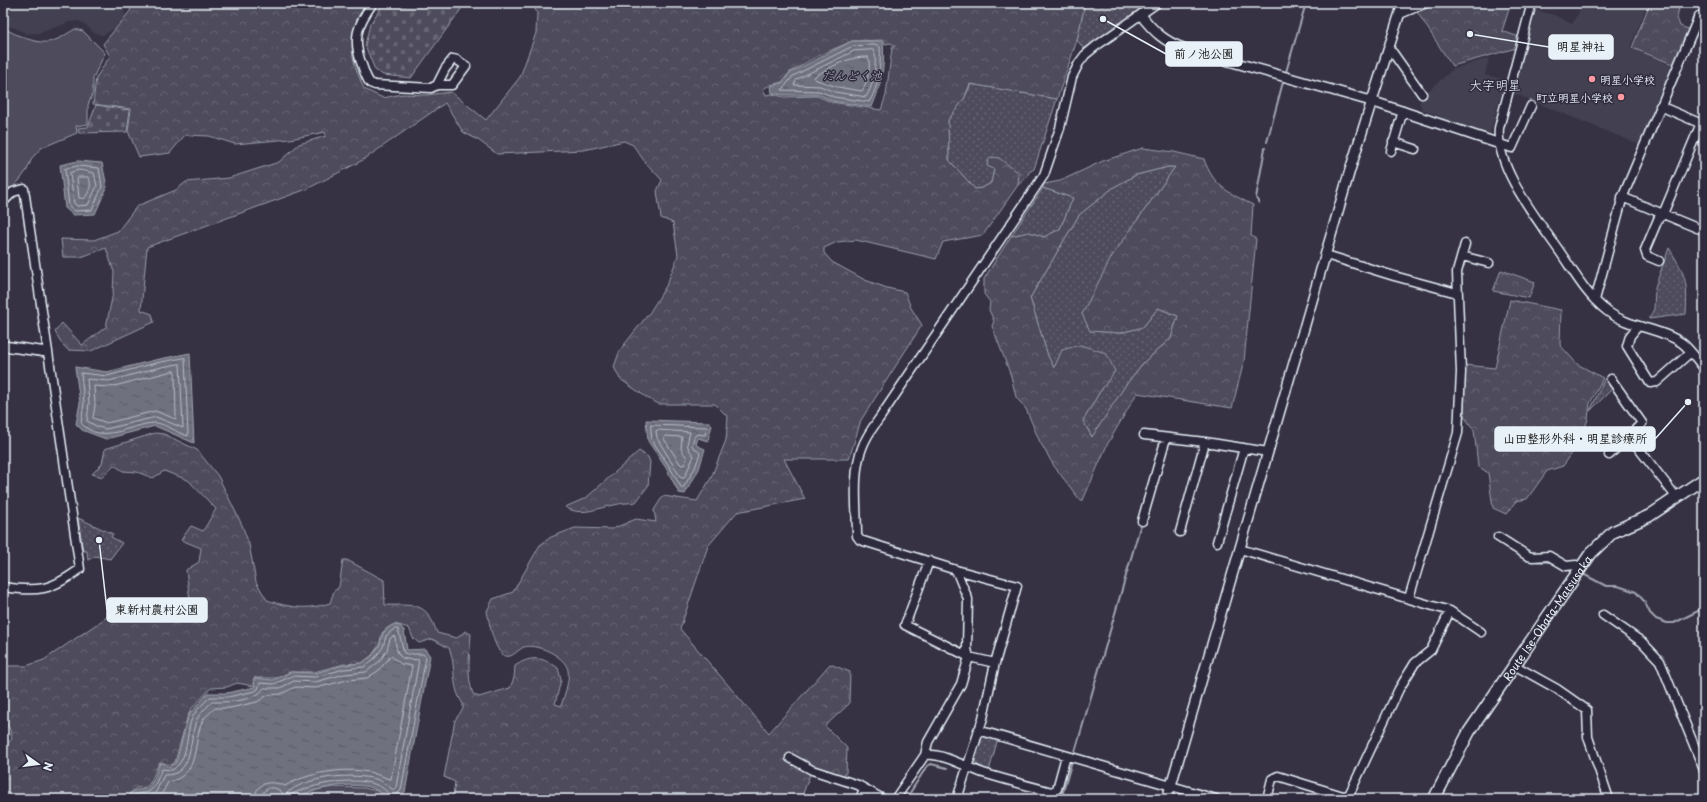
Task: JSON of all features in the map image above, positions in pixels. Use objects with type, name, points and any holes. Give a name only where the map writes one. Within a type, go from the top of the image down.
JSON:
[{"type":"main road","name":"Route Ise-Obata-Matsusaka","points":[[1434,799],[1468,732],[1591,554],[1613,532],[1649,516],[1704,479]]},
{"type":"street","points":[[373,3],[362,19],[357,38],[357,47],[360,60],[370,83],[376,85],[423,88],[431,88],[437,85]]},
{"type":"street","points":[[957,799],[978,730],[1017,586],[956,570],[866,542],[857,536],[858,463],[862,448],[880,416],[1044,175],[1060,128],[1072,77],[1079,63],[1085,55],[1096,46],[1157,3]]},
{"type":"street","points":[[1167,799],[1371,101],[1403,3]]},
{"type":"street","points":[[1400,14],[1426,3]]},
{"type":"street","points":[[1532,4],[1498,133],[1500,144],[1512,179],[1519,193],[1585,289],[1595,300],[1613,315],[1638,326],[1676,339],[1682,343],[1704,368]]},
{"type":"street","points":[[1141,15],[1158,35],[1178,46],[1371,101],[1512,148],[1531,106]]},
{"type":"street","points":[[1595,300],[1622,197],[1699,16]]},
{"type":"street","points":[[1388,50],[1393,53],[1422,94]]},
{"type":"street","points":[[1659,261],[1647,256],[1645,250],[1659,218],[1663,214],[1703,124],[1660,106]]},
{"type":"street","points":[[1391,150],[1403,111]]},
{"type":"street","points":[[1393,142],[1415,149]]},
{"type":"street","points":[[3,202],[13,192],[24,189],[80,569],[47,588],[30,590],[3,587]]},
{"type":"street","points":[[1622,197],[1697,228],[1704,227]]},
{"type":"street","points":[[1409,598],[1458,433],[1461,372],[1457,293],[1458,272],[1465,244]]},
{"type":"street","points":[[1326,255],[1394,276],[1457,293]]},
{"type":"street","points":[[1462,256],[1489,263]]},
{"type":"street","points":[[1638,326],[1630,336],[1626,346],[1650,383],[1657,382],[1690,352]]},
{"type":"street","points":[[3,346],[47,352]]},
{"type":"street","points":[[1609,455],[1642,423],[1611,379]]},
{"type":"street","points":[[1144,436],[1205,442],[1268,452]]},
{"type":"street","points":[[1629,436],[1677,498]]},
{"type":"street","points":[[1142,521],[1166,438]]},
{"type":"street","points":[[1180,532],[1205,442]]},
{"type":"street","points":[[1217,542],[1244,448]]},
{"type":"street","points":[[1498,537],[1528,556],[1549,556],[1566,566],[1576,565],[1581,568]]},
{"type":"street","points":[[1240,549],[1409,598],[1450,612],[1481,632]]},
{"type":"street","points":[[929,561],[905,625],[969,657],[995,663]]},
{"type":"street","points":[[895,799],[924,755],[928,742],[961,684],[969,657],[967,649],[968,599],[956,570]]},
{"type":"street","points":[[1267,799],[1272,779],[1278,776],[1343,796],[1349,795],[1399,689],[1415,664],[1431,650],[1450,612]]},
{"type":"street","points":[[1603,615],[1642,642],[1660,661],[1704,770]]},
{"type":"street","points":[[1514,664],[1557,689],[1587,710],[1588,737],[1608,799]]},
{"type":"street","points":[[978,730],[1216,799]]},
{"type":"street","points":[[924,755],[937,756],[967,765],[999,778],[1053,792],[1057,789],[1066,756]]},
{"type":"street","points":[[790,758],[812,770],[852,782],[883,799]]},
{"type":"street","points":[[860,799],[864,789]]},
{"type":"shaded area","points":[[3,3],[116,3],[124,10],[125,16],[114,29],[103,35],[94,33],[79,21],[70,22],[40,33],[27,34],[15,28],[3,25]]},
{"type":"shaded area","name":"明星小学校","points":[[1584,3],[1648,3],[1630,48],[1674,66],[1640,145],[1513,93],[1536,10],[1554,15],[1572,24]]},
{"type":"shaded area","points":[[1489,58],[1485,75],[1505,80],[1489,137],[1439,122],[1441,117],[1423,110],[1419,103],[1425,94],[1453,69]]},
{"type":"green space","points":[[125,3],[362,3],[369,8],[354,36],[352,49],[354,63],[364,89],[383,98],[402,94],[426,95],[451,92],[486,120],[520,77],[536,33],[537,13],[532,3],[1085,3],[1077,40],[1057,99],[970,84],[964,99],[948,120],[949,160],[975,189],[982,188],[991,183],[994,169],[987,166],[988,160],[992,157],[999,158],[1019,173],[1018,185],[983,235],[943,242],[936,259],[856,240],[837,242],[824,248],[824,253],[832,262],[865,280],[887,288],[905,292],[911,308],[922,325],[861,420],[849,459],[784,459],[805,499],[737,512],[708,546],[680,629],[769,733],[830,664],[850,672],[849,704],[825,726],[847,748],[846,773],[842,776],[812,769],[801,799],[426,799],[429,795],[453,796],[455,782],[444,777],[455,720],[463,709],[463,704],[456,690],[453,662],[449,648],[432,639],[419,643],[413,638],[409,628],[395,624],[387,628],[382,633],[379,645],[372,655],[362,663],[344,664],[314,672],[290,672],[277,678],[254,678],[254,686],[237,683],[227,687],[211,688],[191,709],[187,718],[175,762],[171,765],[160,762],[150,783],[146,787],[136,788],[129,794],[129,799],[3,799],[3,747],[12,739],[10,730],[3,717],[3,666],[26,666],[44,660],[107,617],[133,614],[147,604],[164,621],[190,600],[186,570],[199,562],[201,548],[181,540],[191,526],[203,531],[216,509],[188,480],[164,471],[153,478],[137,472],[123,471],[114,465],[103,477],[92,474],[102,464],[105,449],[155,433],[164,434],[197,450],[218,476],[242,525],[249,544],[256,582],[267,600],[283,605],[298,607],[314,607],[330,603],[334,591],[339,587],[343,560],[347,560],[384,580],[385,605],[412,606],[424,610],[433,622],[437,633],[457,638],[465,631],[471,634],[469,672],[473,694],[479,697],[510,688],[514,678],[515,666],[526,660],[537,659],[553,664],[558,668],[561,680],[555,704],[561,706],[568,679],[568,670],[566,665],[562,660],[550,652],[536,647],[524,647],[510,656],[505,656],[501,653],[495,643],[487,611],[493,599],[513,592],[540,545],[551,537],[575,528],[612,529],[636,519],[656,522],[654,510],[663,496],[697,501],[711,478],[726,440],[728,417],[715,404],[659,404],[620,379],[614,367],[620,350],[650,312],[666,286],[678,255],[673,223],[661,218],[657,191],[662,180],[645,162],[633,145],[624,141],[584,150],[497,154],[478,140],[463,132],[445,103],[363,160],[307,189],[147,247],[141,310],[152,314],[154,322],[91,351],[68,350],[55,332],[62,323],[82,345],[106,327],[113,293],[114,272],[106,248],[81,257],[63,257],[61,239],[94,240],[118,231],[137,206],[176,190],[186,182],[229,178],[279,162],[299,144],[326,136],[325,132],[290,139],[235,144],[209,136],[185,135],[170,153],[139,157],[128,131],[131,109],[93,104],[96,78],[110,56],[103,44],[131,10]],"holes":[[[884,40],[885,44],[891,43],[895,46],[892,48],[886,95],[881,110],[831,102],[817,96],[784,97],[772,94],[766,95],[763,89],[770,85],[782,82],[790,72],[816,57],[852,41]]]},
{"type":"green space","points":[[384,3],[462,3],[464,5],[411,78],[383,75],[375,70],[365,45],[370,24]]},
{"type":"green space","points":[[1085,3],[1148,3],[1084,49],[1077,40]]},
{"type":"green space","points":[[1426,3],[1511,3],[1502,31],[1519,37],[1516,48],[1452,66],[1414,7]]},
{"type":"green space","points":[[1650,3],[1680,3],[1677,18],[1680,26],[1690,30],[1675,65],[1632,48]]},
{"type":"green space","points":[[3,28],[27,39],[40,42],[58,39],[75,29],[83,31],[105,53],[93,78],[93,93],[88,105],[88,124],[76,126],[77,133],[41,148],[32,158],[27,170],[19,181],[3,197]]},
{"type":"green space","points":[[971,84],[1057,99],[1034,169],[1029,172],[1027,177],[1017,186],[1005,164],[992,157],[994,169],[991,183],[982,188],[975,189],[949,160],[948,120],[964,99]]},
{"type":"green space","points":[[96,105],[130,110],[127,132],[79,133],[78,128],[88,127]]},
{"type":"green space","points":[[1143,148],[1174,152],[1204,159],[1212,176],[1223,188],[1236,197],[1253,205],[1251,236],[1256,239],[1244,361],[1232,408],[1137,393],[1107,445],[1083,500],[1080,500],[1054,466],[1040,442],[1026,409],[1016,397],[1011,376],[992,326],[994,321],[989,310],[990,302],[984,294],[984,279],[1011,236],[1029,232],[1044,237],[1060,229],[1073,198],[1043,188],[1044,184],[1060,181],[1103,161]],"holes":[[[1168,167],[1175,167],[1112,256],[1082,314],[1090,331],[1120,333],[1143,327],[1158,308],[1178,316],[1171,338],[1143,363],[1125,386],[1092,437],[1083,421],[1099,393],[1115,371],[1106,353],[1080,345],[1062,350],[1054,368],[1048,356],[1030,298],[1079,215],[1114,187],[1136,175]]]},
{"type":"green space","points":[[1168,167],[1175,167],[1112,256],[1090,331],[1120,333],[1143,327],[1158,308],[1178,316],[1171,338],[1143,363],[1125,386],[1093,438],[1083,421],[1099,393],[1115,371],[1054,369],[1048,356],[1030,298],[1079,215],[1114,187],[1136,175]]},
{"type":"green space","points":[[1043,188],[1073,198],[1060,229],[1044,237],[1029,232],[1011,236]]},
{"type":"green space","points":[[1669,248],[1685,279],[1687,294],[1686,314],[1649,319],[1654,309],[1655,287]]},
{"type":"green space","points":[[1501,270],[1535,282],[1529,298],[1493,291]]},
{"type":"green space","points":[[1510,300],[1561,310],[1560,345],[1577,364],[1603,378],[1590,403],[1588,419],[1580,442],[1563,466],[1547,471],[1527,499],[1516,501],[1506,514],[1493,508],[1488,473],[1478,466],[1474,430],[1464,416],[1465,365],[1495,368]]},
{"type":"green space","points":[[1605,378],[1612,389],[1590,411]]},
{"type":"green space","points":[[639,451],[648,457],[650,462],[648,486],[636,502],[583,512],[571,510],[565,507],[586,498]]},
{"type":"green space","points":[[78,518],[113,534],[111,537],[122,543],[110,559],[95,556],[88,560],[87,551],[83,551]]},
{"type":"green space","points":[[985,734],[998,738],[989,771],[978,766],[975,758],[979,738]]},
{"type":"green space","points":[[333,787],[364,788],[377,791],[386,799],[292,799],[317,790]]},
{"type":"water","name":"だんどく池","points":[[852,41],[883,41],[884,59],[882,75],[872,107],[832,101],[819,95],[783,95],[772,93],[771,86],[782,83],[790,73]]},
{"type":"water","points":[[78,161],[102,163],[107,187],[95,214],[73,215],[65,208],[60,165]]},
{"type":"water","points":[[190,353],[194,443],[155,426],[106,439],[82,430],[76,424],[80,403],[75,367],[107,372]]},
{"type":"water","points":[[646,420],[709,422],[712,425],[708,441],[698,438],[696,445],[705,449],[699,469],[685,494],[679,493],[666,468],[648,441]]},
{"type":"water","points":[[392,625],[400,626],[404,630],[407,650],[425,649],[430,656],[405,792],[397,799],[389,797],[373,788],[350,785],[323,788],[287,799],[265,797],[256,799],[130,799],[130,794],[132,792],[145,789],[150,785],[160,763],[169,767],[176,763],[188,717],[208,693],[227,693],[255,687],[254,678],[273,680],[291,672],[315,673],[344,665],[362,663],[372,656],[380,645],[383,633]]},
{"type":"waterway","points":[[1286,72],[1306,3]]},
{"type":"waterway","points":[[1267,142],[1283,82]]},
{"type":"waterway","points":[[1259,203],[1256,198],[1265,148]]},
{"type":"waterway","points":[[1075,752],[1140,527]]},
{"type":"waterway","points":[[1533,560],[1555,564]]},
{"type":"waterway","points":[[1583,574],[1606,586],[1618,586],[1636,592],[1644,601],[1650,613],[1656,619],[1667,623],[1674,623],[1704,608]]},
{"type":"waterway","points":[[906,799],[927,766],[931,764],[947,768]]},
{"type":"waterway","points":[[1061,799],[1071,764]]},
{"type":"place","name":"前ノ池公園","points":[[1103,19]]},
{"type":"place","name":"明星神社","points":[[1470,34]]},
{"type":"place","name":"明星小学校","points":[[1592,79]]},
{"type":"place","name":"町立明星小学校","points":[[1621,97]]},
{"type":"place","name":"山田整形外科・明星診療所","points":[[1688,402]]},
{"type":"place","name":"東新村農村公園","points":[[99,540]]},
{"type":"district","name":"大字明星","points":[[1495,84]]}]
